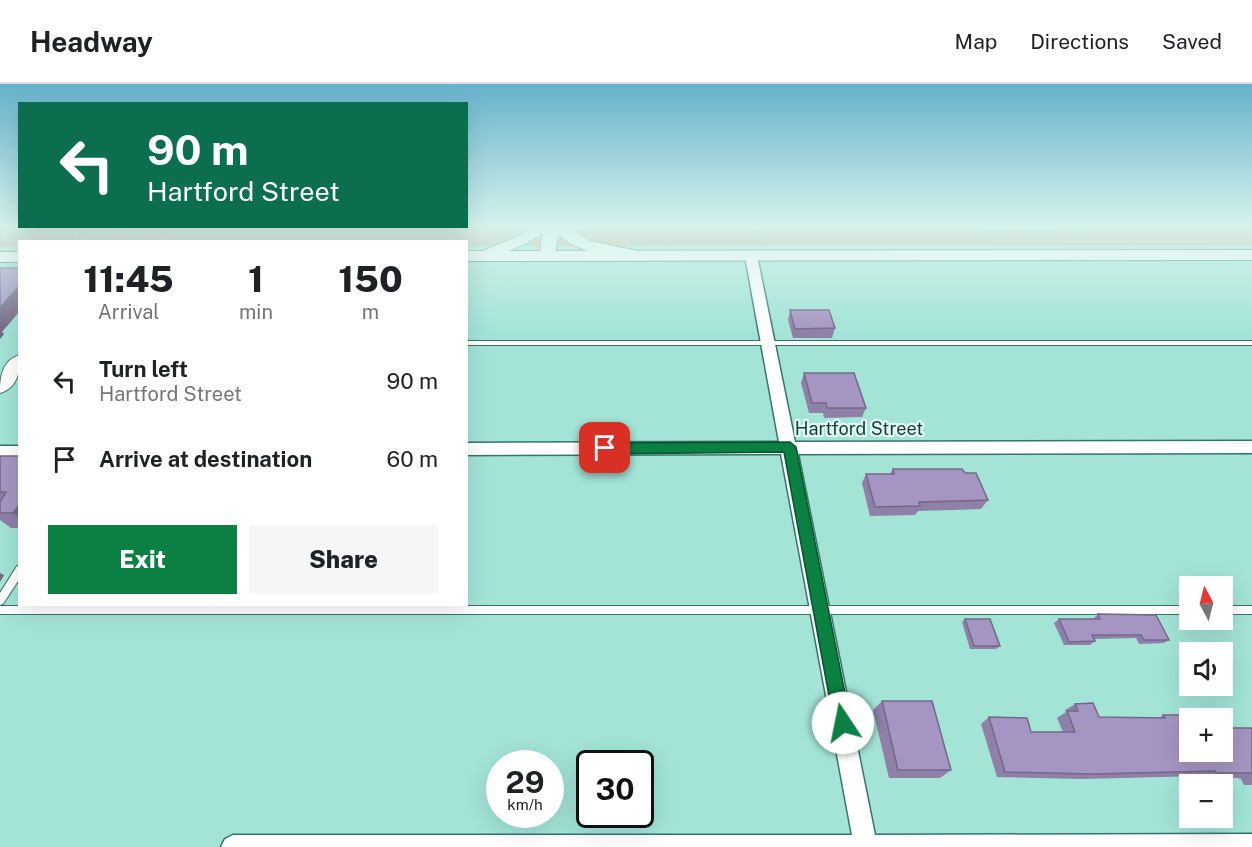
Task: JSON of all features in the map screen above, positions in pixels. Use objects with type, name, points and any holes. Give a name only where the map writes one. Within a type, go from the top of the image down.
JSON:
[{"type":"street","points":[[759,262],[767,343],[790,447],[866,846]]},
{"type":"street","points":[[0,386],[18,364]]},
{"type":"street","name":"Hartford Street","points":[[468,449],[1252,447]]},
{"type":"street","points":[[0,452],[18,452]]},
{"type":"street","points":[[233,847],[1252,846]]},
{"type":"lane","points":[[468,343],[1252,343]]},
{"type":"lane","points":[[0,601],[18,572]]},
{"type":"lane","points":[[0,610],[1179,610]]},
{"type":"lane","points":[[1233,610],[1252,610]]},
{"type":"building","points":[[0,268],[18,268],[18,287],[0,308]]},
{"type":"building","points":[[790,310],[829,310],[835,328],[795,329]]},
{"type":"building","points":[[804,373],[854,373],[866,408],[827,408],[826,403],[812,403]]},
{"type":"building","points":[[0,456],[18,456],[18,507],[13,513],[0,513],[0,502],[6,492],[0,492]]},
{"type":"building","points":[[893,469],[962,469],[965,473],[976,473],[988,500],[919,502],[920,506],[875,507],[866,474],[894,474]]},
{"type":"building","points":[[1098,614],[1156,615],[1169,640],[1144,640],[1141,635],[1092,635],[1095,641],[1069,642],[1059,619],[1100,619]]},
{"type":"building","points":[[965,619],[990,619],[1000,646],[974,646]]},
{"type":"building","points":[[882,701],[932,701],[951,770],[898,770]]},
{"type":"building","points":[[1093,703],[1099,717],[1165,718],[1163,715],[1179,715],[1179,762],[1233,762],[1233,728],[1252,728],[1252,773],[1216,773],[1215,771],[1093,774],[1005,772],[989,717],[1027,718],[1031,732],[1075,732],[1067,711],[1078,711],[1075,704]]},
{"type":"route","points":[[605,448],[790,447],[843,723]]}]
